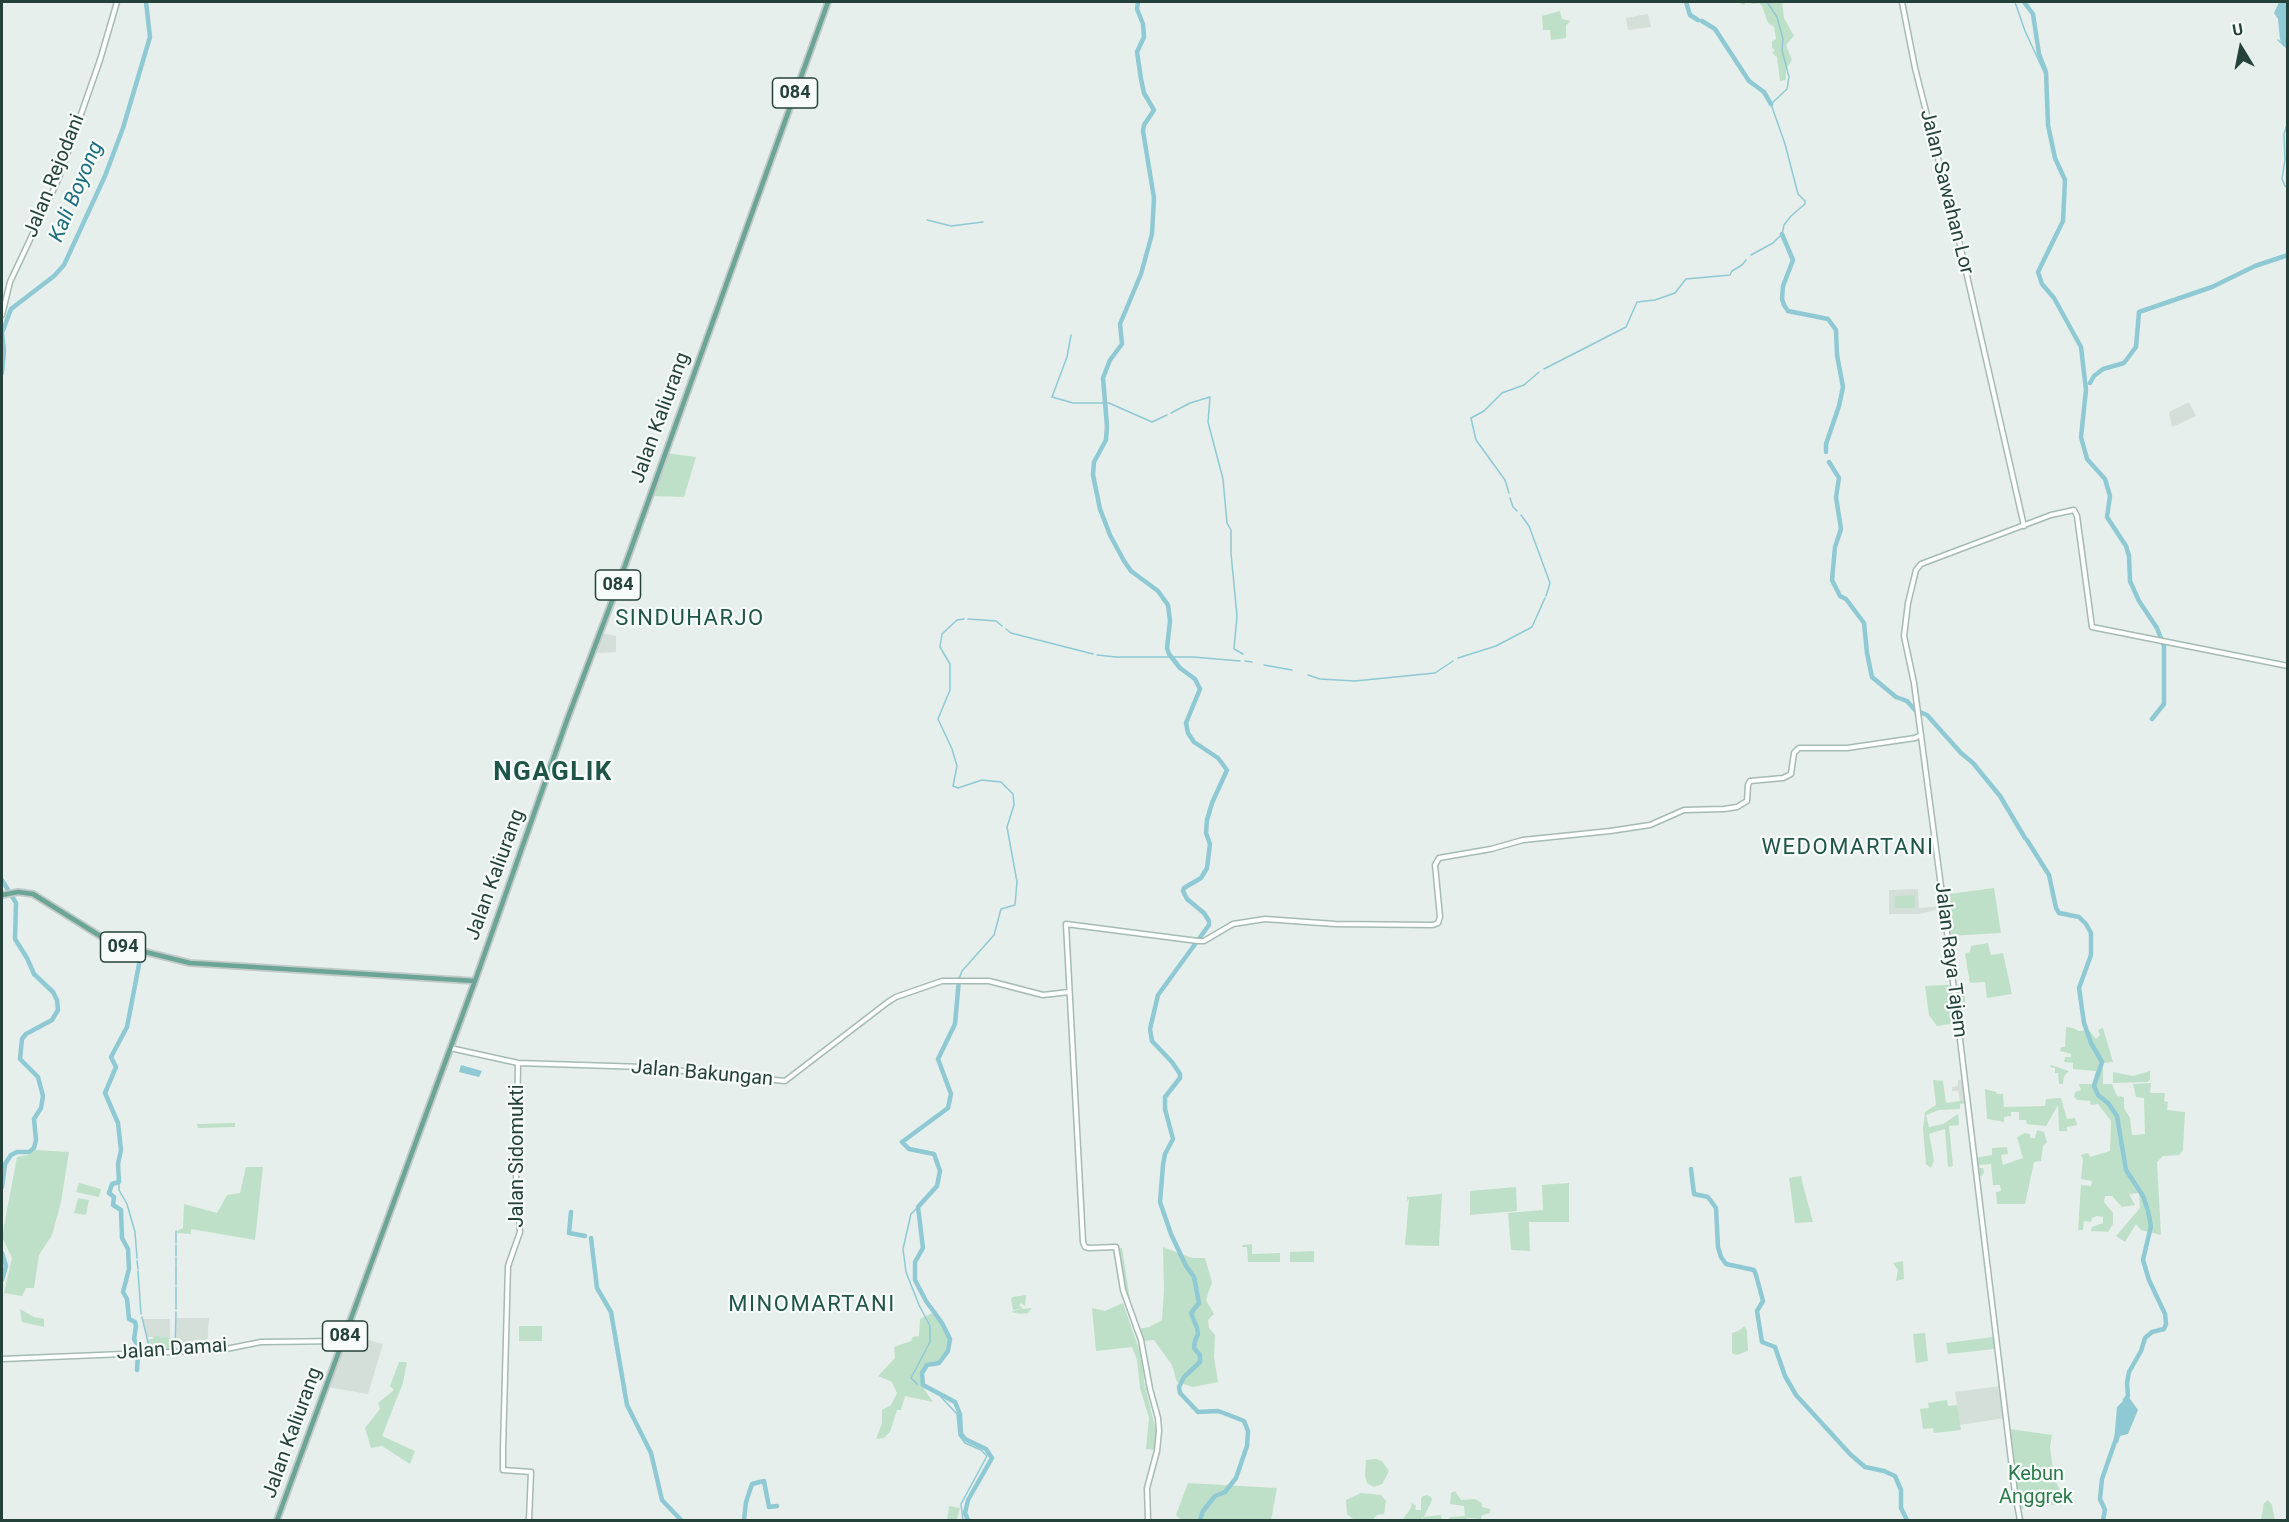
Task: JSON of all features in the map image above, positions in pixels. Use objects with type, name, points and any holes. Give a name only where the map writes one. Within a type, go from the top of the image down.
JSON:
[{"type":"main road","name":"Jalan Rejodani","points":[[2,315],[9,282],[58,180],[117,2]]},
{"type":"main road","name":"Jalan Kaliurang","points":[[277,1521],[593,657],[828,2]]},
{"type":"main road","name":"Jalan Sawahan Lor","points":[[1902,2],[2024,526]]},
{"type":"main road","name":"Jalan Raya Tajem","points":[[2020,1521],[1918,712],[1903,629],[1918,565],[2060,512],[2074,510],[2077,516],[2092,627],[2288,666]]},
{"type":"main road","points":[[1148,1521],[1147,1488],[1157,1451],[1158,1418],[1139,1332],[1121,1282],[1116,1248],[1089,1248],[1085,1247],[1083,1242],[1066,924],[1196,941],[1204,941],[1233,924],[1265,919],[1354,925],[1433,925],[1440,917],[1435,865],[1439,858],[1491,849],[1523,840],[1650,825],[1684,810],[1730,808],[1747,801],[1748,785],[1751,780],[1784,778],[1791,774],[1794,753],[1799,748],[1847,748],[1921,738]]},
{"type":"main road","name":"094","points":[[2,895],[18,892],[36,895],[116,946],[194,964],[475,981]]},
{"type":"main road","name":"Jalan Bakungan","points":[[450,1048],[518,1063],[643,1067],[785,1081],[896,996],[942,981],[989,981],[1043,995],[1069,992]]},
{"type":"main road","name":"Jalan Sidomukti","points":[[518,1063],[516,1181],[520,1233],[508,1266],[503,1470],[531,1472],[529,1521]]},
{"type":"main road","name":"Jalan Damai","points":[[2,1359],[221,1350],[261,1342],[343,1341]]},
{"type":"shaded area","points":[[1648,14],[1651,27],[1628,30],[1626,18]]},
{"type":"shaded area","points":[[2189,402],[2196,416],[2172,427],[2169,412]]},
{"type":"shaded area","points":[[601,633],[616,636],[616,652],[597,653]]},
{"type":"shaded area","points":[[1918,889],[1919,908],[1943,906],[1943,908],[1920,914],[1889,914],[1889,890]]},
{"type":"shaded area","points":[[1964,1079],[1967,1100],[1960,1101],[1958,1091],[1952,1091],[1952,1087],[1958,1086],[1958,1080]]},
{"type":"shaded area","points":[[176,1318],[209,1318],[207,1346],[181,1347],[180,1339],[176,1339]]},
{"type":"shaded area","points":[[142,1319],[170,1319],[170,1337],[147,1337]]},
{"type":"shaded area","points":[[346,1334],[383,1344],[368,1394],[327,1387]]},
{"type":"shaded area","points":[[2001,1386],[2005,1418],[1960,1425],[1955,1392]]},
{"type":"green space","points":[[1746,2],[1782,2],[1784,18],[1794,36],[1786,45],[1792,60],[1786,69],[1786,80],[1780,81],[1777,57],[1772,53],[1775,50],[1772,48],[1772,41],[1776,39],[1774,27],[1768,23],[1759,3]]},
{"type":"green space","points":[[1560,11],[1562,19],[1571,21],[1566,25],[1566,38],[1551,40],[1550,30],[1543,30],[1542,16]]},
{"type":"green space","points":[[666,453],[696,457],[684,497],[651,496]]},
{"type":"green space","points":[[1994,888],[2001,933],[1948,936],[1942,895]]},
{"type":"green space","points":[[1915,895],[1915,908],[1895,908],[1895,896]]},
{"type":"green space","points":[[1988,943],[1991,955],[2003,953],[2012,994],[1987,998],[1985,982],[1970,983],[1965,954],[1970,952],[1971,946]]},
{"type":"green space","points":[[1965,984],[1965,1002],[1955,1003],[1957,1023],[1937,1026],[1929,1015],[1925,986]]},
{"type":"green space","points":[[2066,1027],[2079,1031],[2089,1030],[2096,1039],[2100,1035],[2098,1030],[2103,1028],[2113,1062],[2103,1063],[2103,1084],[2112,1084],[2117,1096],[2124,1097],[2124,1108],[2130,1118],[2132,1135],[2145,1134],[2144,1098],[2136,1097],[2133,1084],[2151,1083],[2150,1093],[2165,1093],[2164,1101],[2168,1102],[2167,1110],[2185,1112],[2183,1150],[2179,1155],[2163,1156],[2157,1162],[2161,1235],[2141,1230],[2136,1224],[2125,1242],[2116,1236],[2140,1208],[2139,1193],[2129,1194],[2135,1205],[2122,1207],[2112,1196],[2105,1196],[2104,1202],[2113,1213],[2113,1224],[2108,1232],[2091,1231],[2092,1227],[2103,1223],[2103,1217],[2097,1216],[2092,1218],[2091,1222],[2084,1221],[2083,1230],[2078,1230],[2081,1185],[2091,1186],[2092,1181],[2081,1179],[2083,1159],[2081,1155],[2088,1153],[2090,1157],[2110,1151],[2111,1121],[2098,1104],[2091,1105],[2090,1101],[2078,1100],[2074,1097],[2075,1092],[2081,1090],[2079,1084],[2092,1084],[2096,1071],[2073,1069],[2073,1063],[2064,1062],[2065,1057],[2071,1057],[2071,1054],[2060,1051],[2061,1047],[2065,1047]]},
{"type":"green space","points":[[2051,1065],[2069,1071],[2064,1076],[2063,1084],[2059,1084],[2058,1073],[2055,1073],[2055,1068],[2050,1067]]},
{"type":"green space","points":[[2150,1071],[2150,1080],[2147,1082],[2113,1083],[2113,1072],[2133,1076]]},
{"type":"green space","points":[[1933,1080],[1943,1081],[1946,1103],[1967,1100],[1967,1103],[1960,1104],[1960,1109],[1939,1110],[1926,1115],[1929,1127],[1943,1124],[1958,1114],[1959,1125],[1949,1126],[1953,1166],[1948,1167],[1945,1129],[1929,1134],[1934,1160],[1931,1168],[1926,1164],[1923,1129],[1925,1112],[1936,1105]]},
{"type":"green space","points":[[1985,1089],[2003,1094],[2004,1107],[2045,1106],[2046,1099],[2061,1098],[2067,1119],[2075,1118],[2077,1125],[2067,1127],[2067,1131],[2059,1131],[2058,1105],[2046,1126],[2027,1124],[2026,1120],[2019,1120],[2019,1112],[2011,1112],[2011,1116],[2004,1117],[2004,1122],[1987,1119]]},
{"type":"green space","points":[[235,1123],[235,1127],[198,1128],[197,1124]]},
{"type":"green space","points":[[2037,1130],[2044,1132],[2047,1142],[2043,1146],[2041,1161],[2034,1162],[2025,1204],[1997,1204],[1996,1192],[2001,1191],[2000,1185],[1993,1185],[1991,1164],[1979,1165],[1984,1172],[1982,1176],[1977,1177],[1975,1158],[1992,1155],[1992,1148],[2007,1147],[2008,1154],[2001,1155],[2003,1165],[2023,1158],[2017,1137],[2025,1133],[2030,1134],[2030,1138],[2035,1138]]},
{"type":"green space","points":[[36,1150],[69,1152],[61,1202],[52,1235],[39,1255],[34,1288],[26,1288],[22,1296],[4,1293],[12,1258],[2,1237],[17,1157],[28,1155]]},
{"type":"green space","points":[[246,1167],[263,1167],[255,1240],[191,1229],[191,1234],[177,1233],[183,1228],[184,1204],[217,1213],[227,1195],[240,1193]]},
{"type":"green space","points":[[1801,1176],[1813,1222],[1795,1223],[1789,1178]]},
{"type":"green space","points":[[79,1183],[101,1189],[99,1197],[76,1192]]},
{"type":"green space","points":[[1569,1183],[1569,1222],[1529,1222],[1530,1251],[1511,1250],[1508,1213],[1543,1210],[1542,1185]]},
{"type":"green space","points":[[1516,1187],[1517,1211],[1470,1215],[1470,1191]]},
{"type":"green space","points":[[1442,1194],[1439,1246],[1405,1245],[1409,1199],[1407,1201],[1407,1195],[1408,1197]]},
{"type":"green space","points":[[78,1198],[89,1200],[86,1215],[74,1213]]},
{"type":"green space","points":[[1252,1244],[1252,1254],[1280,1253],[1280,1262],[1248,1262],[1247,1247],[1242,1247]]},
{"type":"green space","points":[[1163,1247],[1192,1258],[1205,1258],[1212,1282],[1206,1300],[1214,1314],[1208,1320],[1209,1328],[1215,1335],[1214,1357],[1218,1382],[1193,1387],[1177,1382],[1172,1365],[1154,1340],[1143,1341],[1138,1329],[1149,1327],[1162,1320]]},
{"type":"green space","points":[[1115,1248],[1122,1248],[1130,1300],[1125,1300]]},
{"type":"green space","points":[[1314,1251],[1314,1262],[1290,1262],[1290,1252]]},
{"type":"green space","points":[[1903,1261],[1904,1279],[1896,1281],[1898,1270],[1893,1263]]},
{"type":"green space","points":[[1026,1295],[1025,1306],[1021,1303],[1019,1305],[1023,1309],[1032,1308],[1028,1313],[1011,1312],[1020,1309],[1013,1310],[1011,1299]]},
{"type":"green space","points":[[1123,1303],[1143,1361],[1144,1382],[1156,1431],[1155,1450],[1146,1449],[1149,1418],[1140,1388],[1137,1360],[1132,1347],[1096,1351],[1092,1308],[1105,1311]]},
{"type":"green space","points":[[20,1309],[34,1317],[44,1319],[44,1327],[22,1322]]},
{"type":"green space","points":[[932,1313],[948,1339],[947,1352],[939,1362],[927,1364],[920,1374],[922,1386],[933,1402],[905,1396],[901,1410],[897,1410],[890,1432],[884,1438],[876,1439],[882,1423],[882,1410],[891,1405],[897,1393],[892,1382],[878,1376],[895,1358],[894,1347],[919,1336],[920,1319]]},
{"type":"green space","points":[[519,1326],[542,1326],[542,1341],[519,1341]]},
{"type":"green space","points":[[1745,1326],[1748,1351],[1737,1355],[1732,1353],[1732,1333]]},
{"type":"green space","points":[[1925,1333],[1928,1361],[1916,1363],[1913,1334]]},
{"type":"green space","points":[[154,1336],[175,1338],[174,1351],[149,1351],[147,1339],[153,1339]]},
{"type":"green space","points":[[1993,1337],[1995,1349],[1948,1354],[1946,1343]]},
{"type":"green space","points":[[399,1362],[407,1362],[403,1383],[382,1436],[415,1451],[410,1464],[382,1446],[371,1448],[365,1428],[380,1409],[378,1403],[394,1390],[390,1386]]},
{"type":"green space","points":[[1947,1400],[1948,1406],[1957,1405],[1961,1430],[1934,1433],[1933,1428],[1923,1429],[1920,1409],[1929,1408],[1928,1403]]},
{"type":"green space","name":"Kebun Anggrek","points":[[2010,1429],[2052,1435],[2050,1447],[2054,1478],[2066,1503],[2019,1509]]},
{"type":"green space","points":[[1366,1460],[1382,1461],[1389,1471],[1382,1484],[1374,1487],[1367,1483],[1365,1476]]},
{"type":"green space","points":[[1188,1483],[1277,1488],[1271,1520],[1181,1520],[1176,1515]]},
{"type":"green space","points":[[1455,1491],[1461,1500],[1475,1499],[1482,1503],[1482,1507],[1490,1509],[1490,1513],[1482,1515],[1481,1519],[1447,1520],[1451,1517],[1465,1516],[1464,1506],[1450,1504],[1451,1493]]},
{"type":"green space","points":[[1361,1493],[1381,1495],[1386,1501],[1384,1514],[1363,1520],[1353,1519],[1347,1514],[1346,1500]]},
{"type":"green space","points":[[1427,1495],[1432,1500],[1424,1517],[1441,1515],[1442,1519],[1447,1520],[1423,1520],[1423,1517],[1421,1520],[1403,1519],[1412,1503],[1416,1506],[1415,1510],[1421,1510],[1421,1499]]},
{"type":"green space","points":[[2268,1500],[2272,1505],[2275,1520],[2261,1520],[2264,1503]]},
{"type":"green space","points":[[949,1506],[960,1508],[957,1520],[947,1520]]},
{"type":"water","points":[[2279,2],[2287,2],[2287,46],[2283,46],[2280,39],[2278,19],[2274,13]]},
{"type":"water","points":[[461,1065],[482,1071],[479,1077],[459,1072]]},
{"type":"water","points":[[2128,1396],[2138,1410],[2128,1434],[2120,1436],[2118,1443],[2114,1441],[2117,1407]]},
{"type":"waterway","name":"Kali Boyong","points":[[2,373],[4,351],[2,333],[11,309],[54,276],[64,265],[105,176],[123,128],[150,37],[146,2]]},
{"type":"waterway","points":[[1138,2],[1137,9],[1143,24],[1144,37],[1137,52],[1144,93],[1154,110],[1144,125],[1143,131],[1154,198],[1152,234],[1141,274],[1120,324],[1122,344],[1110,360],[1103,378],[1106,440],[1094,462],[1093,475],[1100,509],[1110,535],[1124,561],[1131,571],[1158,591],[1168,605],[1170,621],[1167,648],[1169,654],[1180,668],[1195,679],[1200,689],[1186,723],[1188,733],[1194,742],[1218,758],[1227,770],[1207,820],[1206,833],[1210,844],[1207,868],[1201,878],[1184,888],[1183,891],[1187,899],[1204,913],[1209,925],[1158,995],[1150,1029],[1152,1041],[1180,1074],[1180,1078],[1165,1097],[1165,1109],[1173,1139],[1165,1154],[1160,1202],[1171,1234],[1186,1266],[1194,1277],[1199,1303],[1191,1313],[1198,1334],[1194,1348],[1200,1355],[1200,1362],[1184,1377],[1179,1387],[1180,1393],[1198,1412],[1218,1411],[1229,1415],[1244,1421],[1248,1431],[1247,1446],[1236,1478],[1225,1492],[1215,1496],[1203,1511],[1200,1520]]},
{"type":"waterway","points":[[1686,2],[1690,15],[1698,20]]},
{"type":"waterway","points":[[1751,255],[1773,243],[1782,234],[1784,225],[1791,216],[1805,204],[1798,194],[1785,144],[1771,104],[1787,89],[1789,77],[1777,17],[1767,2]]},
{"type":"waterway","points":[[2015,2],[2025,31],[2045,74]]},
{"type":"waterway","points":[[2024,2],[2033,14],[2039,54],[2046,72],[2048,125],[2055,158],[2065,180],[2063,221],[2038,272],[2042,284],[2054,298],[2081,347],[2086,390],[2081,437],[2087,459],[2105,479],[2110,496],[2107,517],[2126,546],[2129,556],[2130,581],[2139,601],[2157,628],[2164,646],[2164,704],[2152,719]]},
{"type":"waterway","points":[[1702,21],[1715,29],[1749,81],[1764,92],[1771,104]]},
{"type":"waterway","points":[[2278,40],[2288,49]]},
{"type":"waterway","points":[[2288,121],[2284,134],[2285,160],[2282,179],[2288,187]]},
{"type":"waterway","points":[[927,220],[951,226],[983,222]]},
{"type":"waterway","points":[[1782,234],[1793,260],[1783,286],[1784,305],[1788,311],[1828,319],[1836,330],[1837,355],[1843,387],[1826,444],[1826,452]]},
{"type":"waterway","points":[[2090,383],[2094,376],[2103,369],[2124,363],[2136,347],[2139,312],[2212,287],[2255,266],[2288,255]]},
{"type":"waterway","points":[[1544,369],[1626,327],[1637,302],[1655,300],[1675,293],[1686,279],[1730,275],[1746,260]]},
{"type":"waterway","points":[[1071,335],[1067,357],[1052,397],[1073,403],[1109,403],[1152,422],[1167,415]]},
{"type":"waterway","points":[[1509,493],[1505,480],[1476,440],[1471,418],[1484,411],[1502,393],[1524,385],[1539,372]]},
{"type":"waterway","points":[[1171,413],[1190,403],[1210,397],[1208,422],[1223,479],[1227,523],[1231,530],[1237,616],[1234,649],[1243,654]]},
{"type":"waterway","points":[[1829,462],[1839,478],[1836,497],[1841,529],[1835,547],[1832,580],[1840,596],[1846,599],[1864,623],[1872,677],[1896,697],[1907,701],[1915,710],[1927,715],[1973,763],[2000,796],[2025,838]]},
{"type":"waterway","points":[[1510,498],[1517,511]]},
{"type":"waterway","points":[[1521,515],[1529,526],[1550,583],[1546,596]]},
{"type":"waterway","points":[[1458,658],[1496,646],[1532,627],[1545,598]]},
{"type":"waterway","points":[[959,979],[962,971],[994,935],[1001,909],[1015,905],[1017,882],[1007,827],[1014,805],[1013,794],[1001,782],[982,780],[958,788],[953,786],[957,766],[938,719],[950,690],[950,664],[940,647],[942,634],[957,620],[964,619]]},
{"type":"waterway","points":[[968,619],[996,621],[1002,626]]},
{"type":"waterway","points":[[1006,629],[1011,633],[1093,654]]},
{"type":"waterway","points":[[1097,655],[1193,657],[1240,661]]},
{"type":"waterway","points":[[1245,661],[1252,662]]},
{"type":"waterway","points":[[1308,675],[1320,679],[1355,681],[1435,673],[1453,661]]},
{"type":"waterway","points":[[1264,665],[1292,670]]},
{"type":"waterway","points":[[2027,840],[2049,875],[2059,913],[2079,917],[2091,933],[2091,955],[2079,988],[2084,1023],[2091,1043],[2102,1062],[2094,1086],[2098,1095],[2108,1103],[2117,1116],[2126,1170],[2143,1196],[2147,1208]]},
{"type":"waterway","points":[[2,880],[16,903],[15,939],[34,974],[53,992],[58,1010],[52,1020],[26,1034],[22,1039],[20,1059],[38,1077],[43,1096],[41,1108],[34,1119],[36,1140],[34,1148],[29,1152],[17,1152],[11,1155],[5,1164],[2,1187]]},
{"type":"waterway","points":[[137,1351],[134,1339],[136,1326],[135,1322],[129,1319],[127,1299],[123,1292],[129,1269],[128,1249],[122,1238],[121,1210],[113,1205],[114,1197],[109,1193],[112,1184],[119,1182],[118,1164],[121,1150],[118,1123],[105,1093],[116,1067],[111,1057],[127,1027],[141,954]]},
{"type":"waterway","points":[[959,979],[955,1024],[938,1059],[951,1094],[948,1108],[902,1142],[909,1149],[934,1154],[940,1171],[937,1186],[918,1207],[923,1248],[915,1262],[915,1280],[950,1339],[948,1351],[939,1363],[927,1365],[922,1373],[923,1385],[955,1402],[960,1414],[961,1434],[965,1439],[986,1449],[992,1458],[968,1500],[965,1513],[968,1520]]},
{"type":"waterway","points":[[1691,1169],[1694,1194],[1708,1197],[1716,1208],[1718,1247],[1721,1257],[1726,1264],[1754,1270],[1763,1301],[1757,1311],[1762,1342],[1775,1347],[1785,1376],[1796,1395],[1850,1454],[1865,1467],[1895,1476],[1901,1490],[1901,1508],[1907,1520]]},
{"type":"waterway","points":[[119,1182],[119,1190],[127,1204],[135,1232],[137,1258]]},
{"type":"waterway","points":[[917,1384],[911,1378],[930,1342],[930,1326],[906,1272],[903,1249],[911,1214],[918,1207]]},
{"type":"waterway","points":[[2125,1400],[2128,1396],[2129,1372],[2141,1351],[2145,1338],[2152,1332],[2164,1329],[2166,1324],[2165,1314],[2149,1280],[2143,1260],[2151,1226],[2148,1211]]},
{"type":"waterway","points":[[571,1212],[569,1233],[585,1236]]},
{"type":"waterway","points":[[176,1231],[176,1243]]},
{"type":"waterway","points":[[591,1238],[597,1288],[611,1312],[627,1405],[651,1453],[662,1500],[681,1520]]},
{"type":"waterway","points":[[176,1245],[176,1256]]},
{"type":"waterway","points":[[2,1253],[6,1266],[2,1280]]},
{"type":"waterway","points":[[176,1258],[176,1264]]},
{"type":"waterway","points":[[137,1261],[138,1269]]},
{"type":"waterway","points":[[176,1265],[176,1285]]},
{"type":"waterway","points":[[138,1271],[141,1314]]},
{"type":"waterway","points":[[176,1287],[176,1309]]},
{"type":"waterway","points":[[175,1350],[176,1312]]},
{"type":"waterway","points":[[142,1317],[150,1351]]},
{"type":"waterway","points":[[137,1370],[138,1354]]},
{"type":"waterway","points":[[941,1397],[957,1414],[959,1435],[965,1443],[981,1450],[987,1456],[961,1504],[963,1520]]},
{"type":"waterway","points":[[2103,1520],[2105,1510],[2100,1499],[2102,1479],[2117,1436]]},
{"type":"waterway","points":[[744,1520],[746,1502],[752,1484],[764,1481],[769,1507],[777,1506]]},
{"type":"district","name":"SINDUHARJO","points":[[690,619]]},
{"type":"district","name":"NGAGLIK","points":[[553,773]]},
{"type":"district","name":"WEDOMARTANI","points":[[1848,848]]},
{"type":"district","name":"MINOMARTANI","points":[[812,1305]]}]
